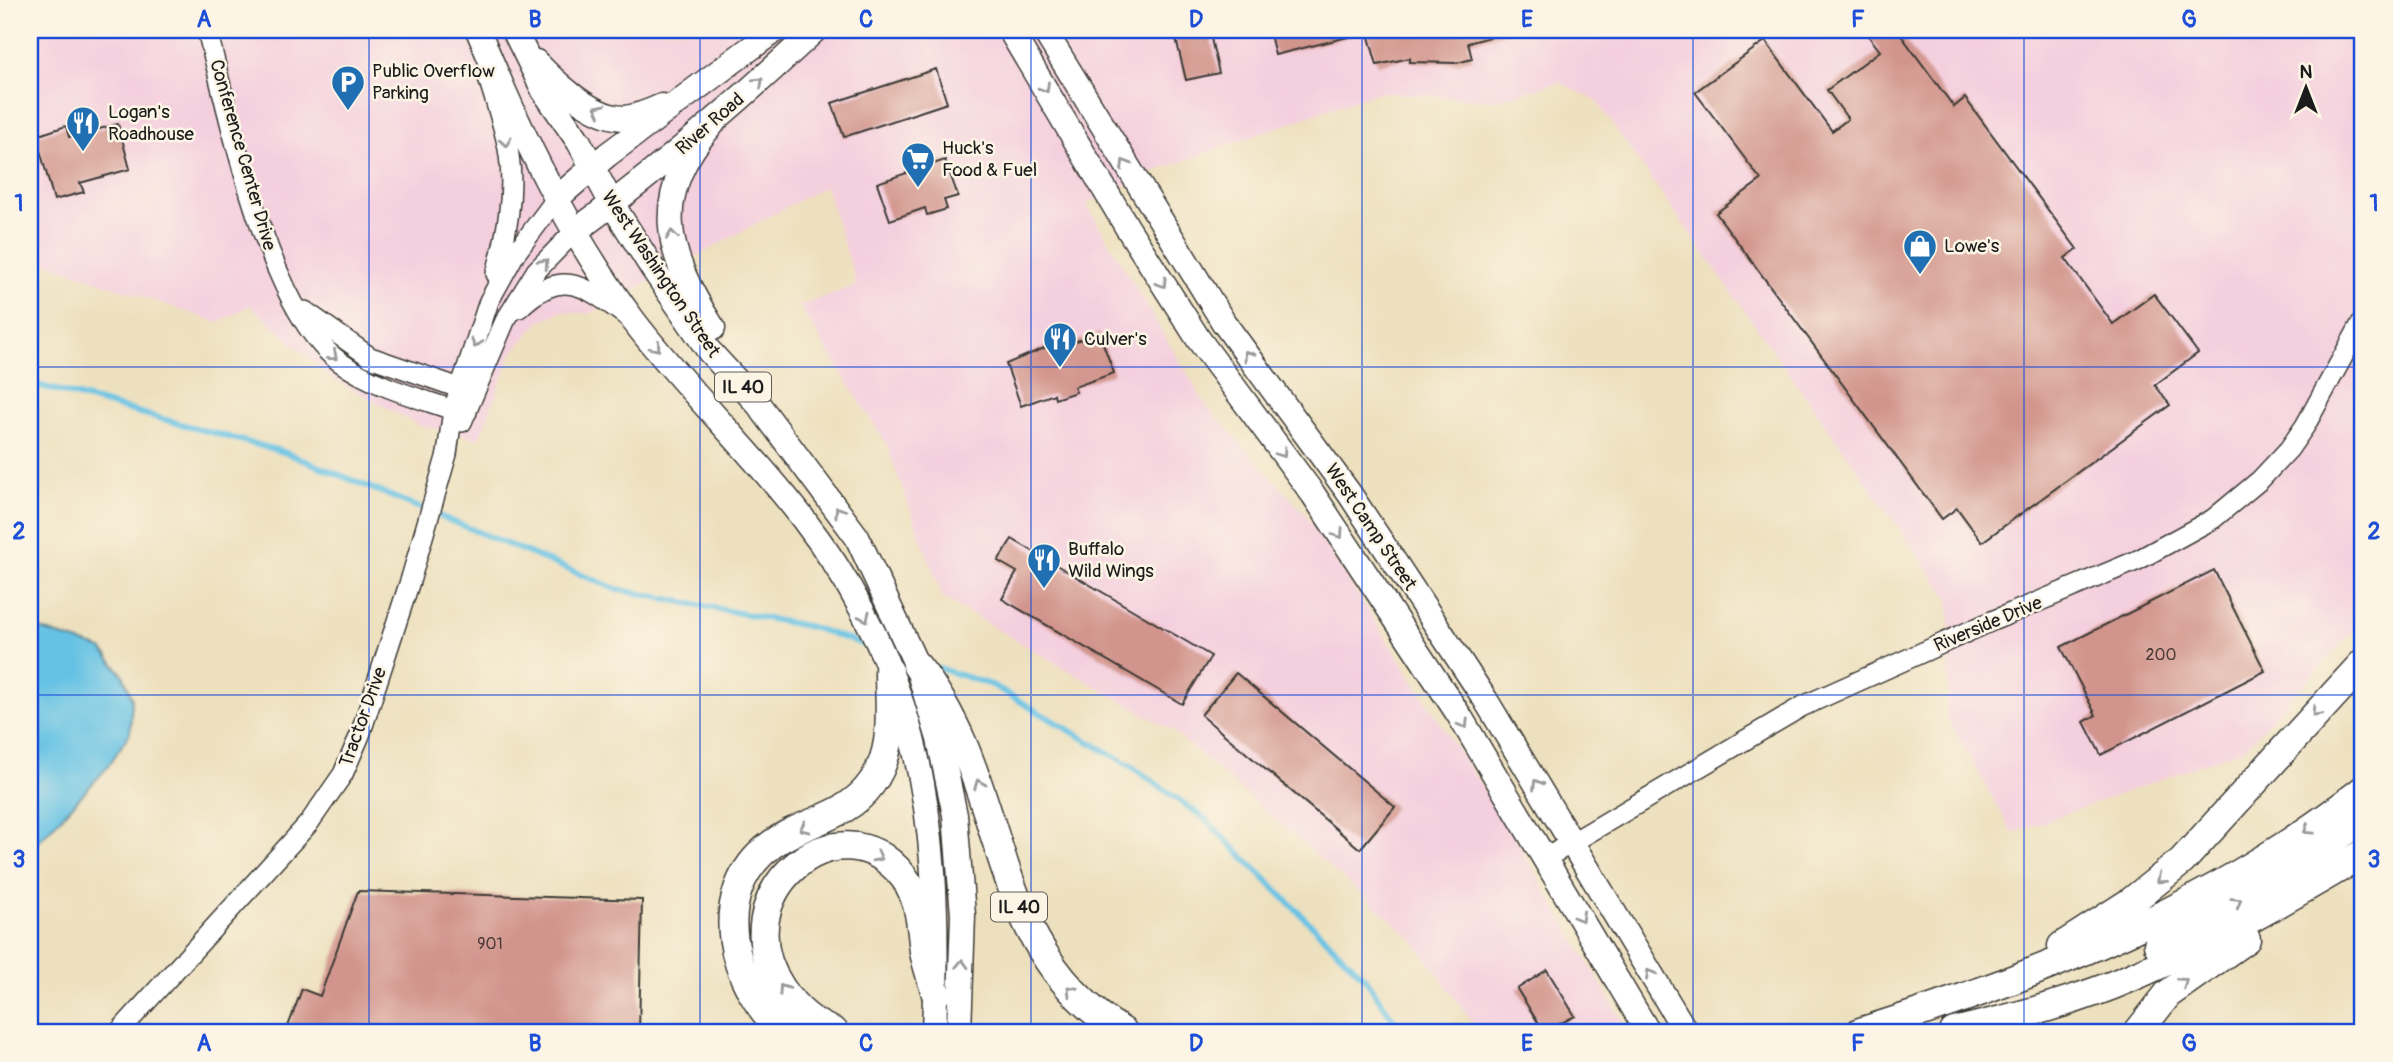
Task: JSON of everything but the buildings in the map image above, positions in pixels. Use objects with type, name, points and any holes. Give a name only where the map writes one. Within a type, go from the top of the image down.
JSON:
[{"type":"highway","points":[[1937,1007],[2032,964],[2092,928],[2158,882],[2215,828],[2310,717],[2363,663]]},
{"type":"highway","name":"IL 40","points":[[917,666],[946,705],[952,744],[984,797],[1013,892],[1034,940],[1069,989],[1100,1018],[1123,1032]]},
{"type":"highway","name":"IL 40","points":[[784,1032],[753,998],[740,971],[733,932],[738,892],[751,868],[772,844],[837,813],[864,793],[899,730],[892,716],[888,671]]},
{"type":"highway","points":[[1860,1032],[2077,956],[2183,906],[2254,864],[2363,790]]},
{"type":"highway","points":[[2001,1020],[2087,981],[2228,908],[2363,820]]},
{"type":"highway","points":[[834,1032],[805,1016],[789,999],[769,967],[764,946],[766,908],[778,884],[791,869],[813,855],[838,848],[862,849],[882,858],[903,876],[919,912],[925,954],[936,994]]},
{"type":"highway","points":[[1954,1032],[2102,989],[2176,957],[2245,922],[2363,854]]},
{"type":"highway","points":[[2138,1032],[2156,1006],[2182,983],[2363,862]]},
{"type":"highway","points":[[1839,1032],[1894,1022]]},
{"type":"main road","name":"IL 40","points":[[475,30],[530,151],[556,199]]},
{"type":"main road","name":"River Road","points":[[585,174],[775,30]]},
{"type":"main road","name":"River Road","points":[[607,208],[714,122],[815,30]]},
{"type":"main road","name":"West Camp Street","points":[[1044,30],[1224,323],[1349,493],[1485,699],[1686,1032]]},
{"type":"main road","name":"West Camp Street","points":[[1010,33],[1186,321],[1318,502],[1475,740],[1648,1032]]},
{"type":"main road","name":"IL 40","points":[[518,38],[585,174]]},
{"type":"main road","points":[[518,38],[572,93],[598,110],[624,118],[650,112],[706,81]]},
{"type":"main road","points":[[714,122],[685,158],[672,207],[671,236],[683,277],[758,404]]},
{"type":"main road","name":"Tractor Drive","points":[[556,199],[585,174]]},
{"type":"main road","name":"West Washington Street","points":[[585,174],[709,351],[758,404],[857,537],[917,666]]},
{"type":"main road","name":"West Washington Street","points":[[556,199],[574,232],[634,321],[773,482],[837,565],[888,671]]},
{"type":"main road","name":"Tractor Drive","points":[[574,232],[607,208]]},
{"type":"main road","points":[[899,730],[919,766],[933,857],[936,994],[934,1032]]},
{"type":"main road","points":[[952,744],[961,877],[959,1032]]},
{"type":"street","name":"Conference Center Drive","points":[[207,30],[264,234],[281,280],[317,340],[340,362],[378,383],[460,411]]},
{"type":"street","points":[[475,30],[506,141],[511,180],[506,229],[489,301]]},
{"type":"street","name":"Tractor Drive","points":[[468,391],[489,301],[515,254],[556,199]]},
{"type":"street","name":"Tractor Drive","points":[[119,1032],[309,823],[336,786],[360,735],[468,391],[505,321],[536,271],[574,232]]},
{"type":"street","name":"Conference Center Drive","points":[[281,280],[301,308],[355,348],[394,368],[468,391]]},
{"type":"street","points":[[505,321],[531,296],[551,285],[566,282],[585,287],[634,321]]},
{"type":"street","name":"Riverside Drive","points":[[1546,858],[1801,707],[1992,621],[2138,560],[2213,519],[2260,480],[2289,450],[2363,320]]},
{"type":"shaded area","points":[[30,30],[2363,30],[2363,621],[2243,749],[2013,833],[1947,718],[1950,600],[1596,101],[1560,82],[1496,100],[1377,92],[1158,170],[1086,204],[1207,407],[1306,515],[1510,830],[1629,1032],[1479,1032],[1412,938],[1172,730],[943,598],[886,443],[799,306],[857,285],[825,186],[590,314],[561,311],[539,322],[512,353],[479,439],[419,425],[331,378],[250,305],[219,323],[30,257]]},
{"type":"water","points":[[30,626],[102,649],[123,675],[132,698],[130,733],[107,768],[30,851]]},
{"type":"waterway","points":[[30,383],[284,452],[616,589],[811,627],[871,647]]},
{"type":"waterway","points":[[928,665],[992,685],[1131,766],[1204,818],[1364,977],[1402,1032]]},
{"type":"place","name":"Public Overflow Parking","points":[[348,112]]},
{"type":"place","name":"Logan's Roadhouse","points":[[83,153]]},
{"type":"place","name":"Huck's Food & Fuel","points":[[918,189]]},
{"type":"place","name":"Lowe's","points":[[1920,276]]},
{"type":"place","name":"Culver's","points":[[1060,369]]},
{"type":"place","name":"Buffalo Wild Wings","points":[[1044,590]]}]
